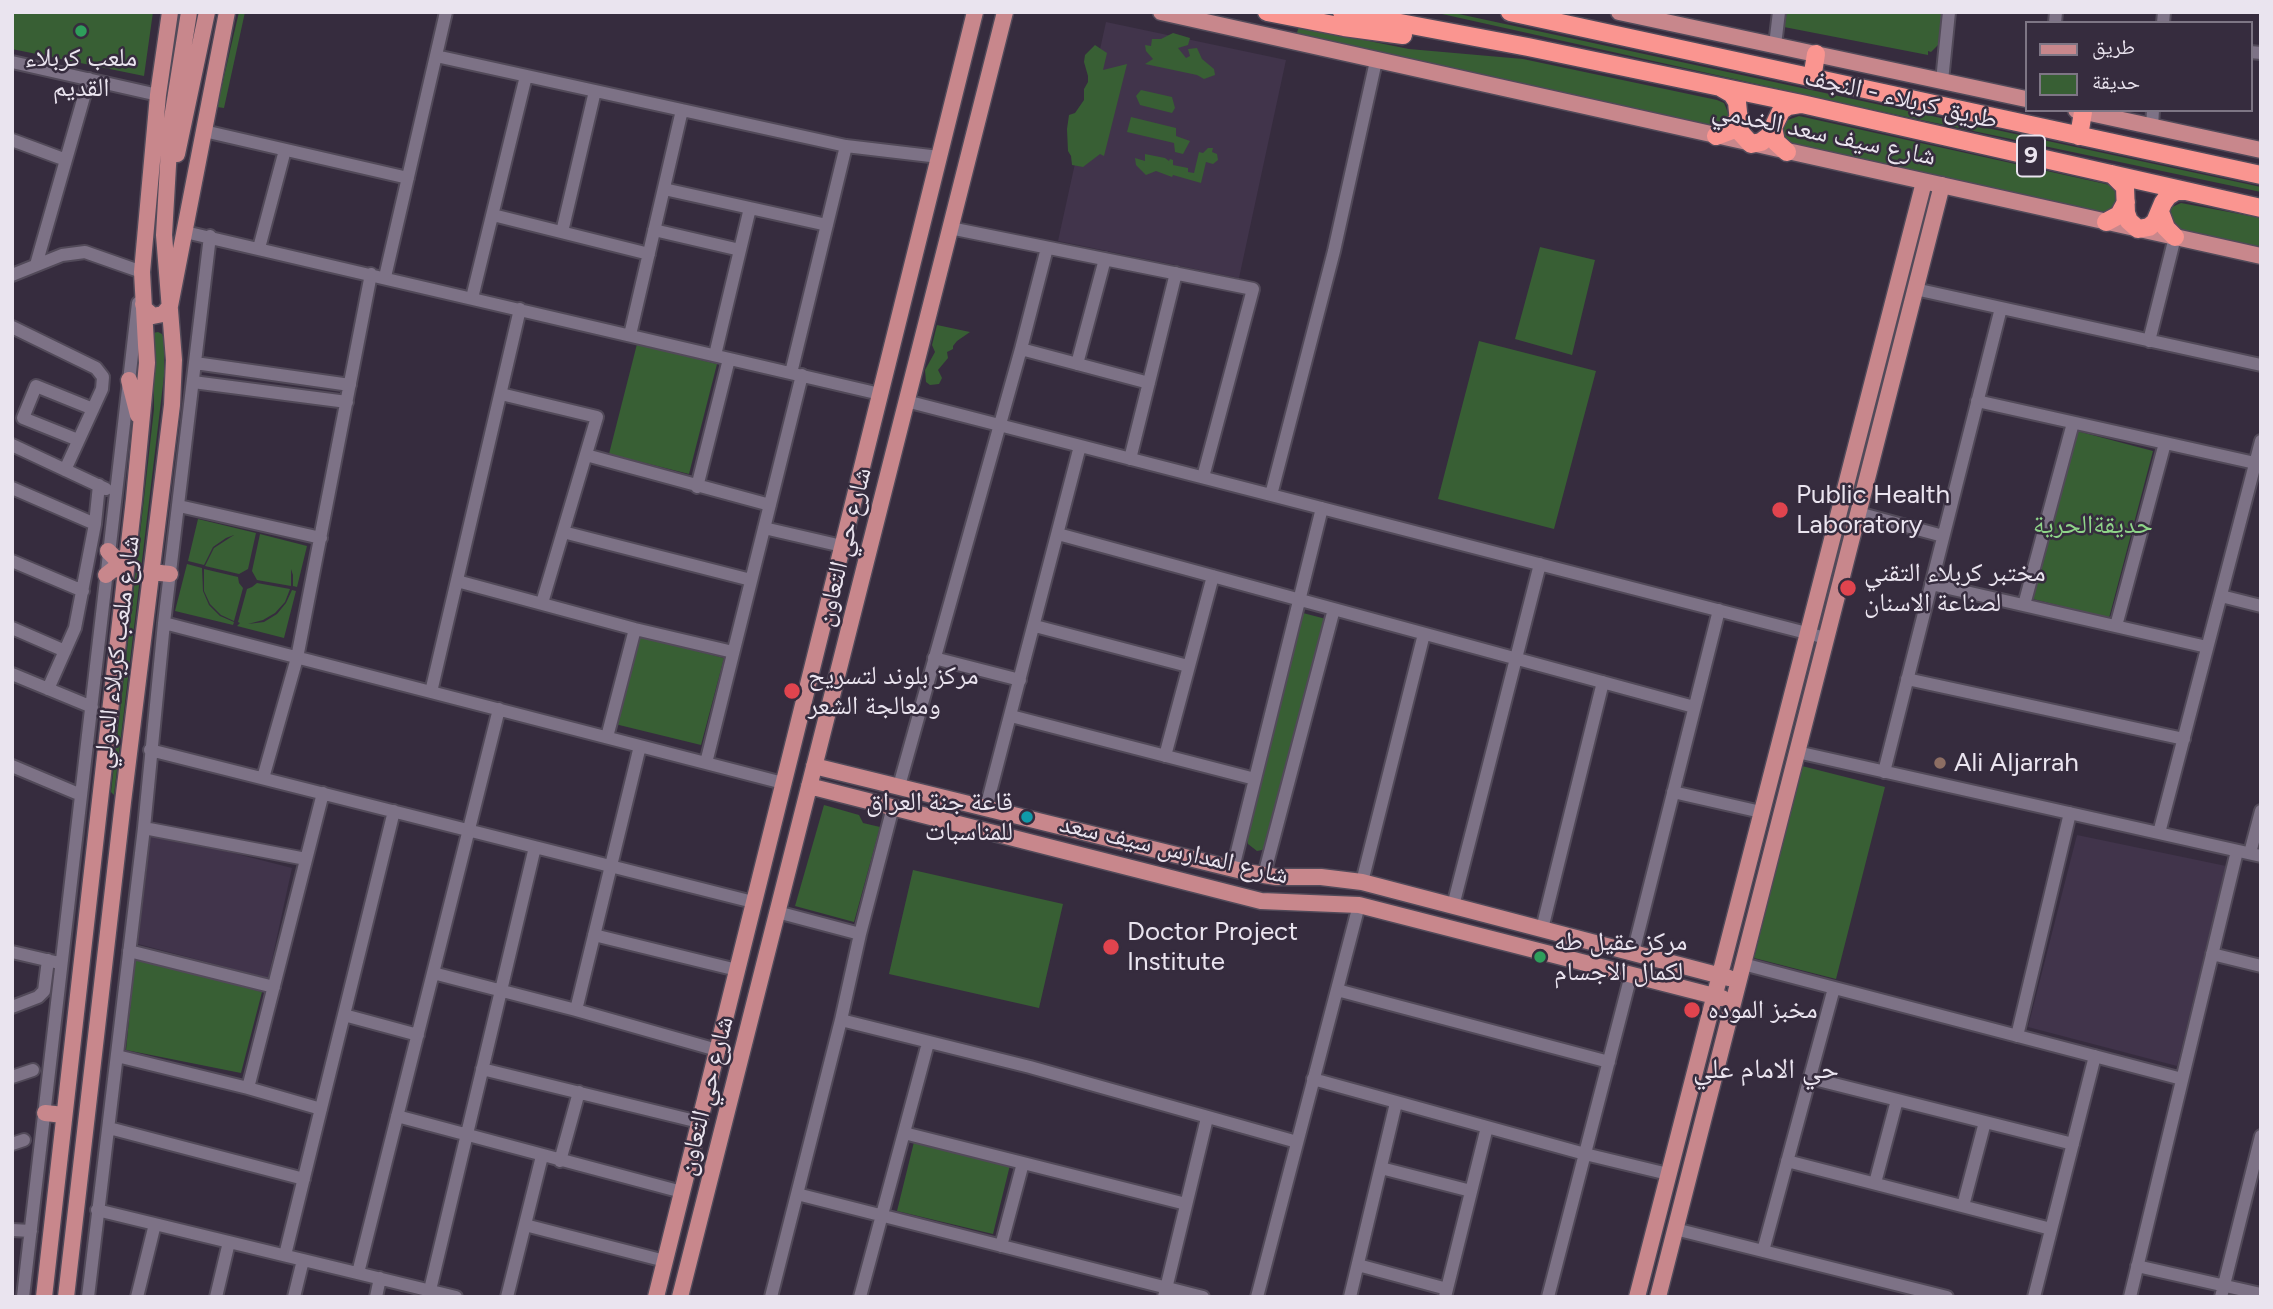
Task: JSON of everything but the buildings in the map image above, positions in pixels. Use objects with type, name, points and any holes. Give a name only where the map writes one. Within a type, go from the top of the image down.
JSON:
[{"type":"highway","points":[[1267,12],[1412,37],[1462,36]]},
{"type":"highway","points":[[1342,12],[1528,47]]},
{"type":"highway","name":"9","points":[[1396,12],[1528,47]]},
{"type":"highway","name":"9","points":[[1495,12],[2261,175]]},
{"type":"highway","points":[[1510,12],[1532,18]]},
{"type":"highway","name":"طريق كربلاء - النجف","points":[[1528,47],[1802,104],[2261,208]]},
{"type":"highway","points":[[1812,79],[1816,54]]},
{"type":"highway","points":[[1720,87],[1735,98],[1740,132],[1751,144],[1765,139],[1777,114],[1784,108],[1802,104]]},
{"type":"highway","points":[[2079,136],[2080,112]]},
{"type":"highway","points":[[1716,136],[1732,130],[1739,116]]},
{"type":"highway","points":[[1773,127],[1776,142],[1787,152]]},
{"type":"highway","points":[[2109,173],[2118,178],[2124,187],[2127,217],[2138,229],[2152,225],[2168,196],[2176,191],[2185,191]]},
{"type":"highway","points":[[2106,222],[2119,215],[2126,202]]},
{"type":"highway","points":[[2160,212],[2166,228],[2175,237]]},
{"type":"main road","name":"شارع ملعب كربلاء الدولي","points":[[46,1297],[148,363],[142,272],[158,95],[170,12]]},
{"type":"main road","name":"شارع ملعب كربلاء الدولي","points":[[66,1297],[174,380],[165,223],[170,131],[189,12]]},
{"type":"main road","points":[[165,223],[207,12]]},
{"type":"main road","points":[[144,304],[145,309],[153,316],[163,314],[170,306],[227,12]]},
{"type":"main road","name":"شارع حي التعاون","points":[[680,1297],[1005,12]]},
{"type":"main road","name":"شارع سيف سعد الخدمي","points":[[1161,12],[2261,256]]},
{"type":"main road","points":[[1619,12],[1670,18],[1775,45],[2024,99]]},
{"type":"main road","name":"شارع حي التعاون","points":[[656,1297],[974,16]]},
{"type":"main road","points":[[2090,112],[2152,118],[2261,150]]},
{"type":"main road","points":[[1636,1297],[1924,181]]},
{"type":"main road","points":[[1658,1297],[1941,186]]},
{"type":"main road","points":[[915,254],[927,264],[942,261]]},
{"type":"main road","points":[[906,290],[921,286],[933,295]]},
{"type":"main road","points":[[146,334],[155,329],[165,331],[173,343]]},
{"type":"main road","points":[[129,380],[141,428]]},
{"type":"main road","points":[[108,551],[112,557],[126,564]]},
{"type":"main road","points":[[106,575],[126,564]]},
{"type":"main road","points":[[151,572],[170,574]]},
{"type":"main road","name":"شارع المدارس سيف سعد","points":[[814,766],[1264,876],[1321,877],[1362,882],[1738,980]]},
{"type":"main road","name":"شارع المدارس سيف سعد","points":[[809,786],[1261,901],[1359,905],[1733,1001]]},
{"type":"main road","points":[[100,802],[111,807],[123,802]]},
{"type":"main road","points":[[1021,839],[1028,833],[1028,818]]},
{"type":"main road","points":[[1047,846],[1046,831],[1053,824]]},
{"type":"main road","points":[[97,828],[109,825],[120,830]]},
{"type":"main road","points":[[773,825],[783,835],[797,834]]},
{"type":"main road","points":[[765,856],[779,853],[790,861]]},
{"type":"main road","points":[[1582,962],[1590,956],[1589,941]]},
{"type":"main road","points":[[1603,968],[1603,953],[1611,947]]},
{"type":"main road","points":[[45,1113],[64,1115]]},
{"type":"main road","points":[[47,1275],[59,1279],[70,1272]]},
{"type":"main road","points":[[46,1297],[54,1297]]},
{"type":"street","points":[[385,277],[446,12]]},
{"type":"street","points":[[1775,45],[1779,12]]},
{"type":"street","points":[[1941,81],[1950,12]]},
{"type":"street","points":[[436,56],[846,146],[939,157]]},
{"type":"street","points":[[1271,495],[1334,251],[1376,61]]},
{"type":"street","points":[[12,62],[158,95]]},
{"type":"street","points":[[472,298],[526,76]]},
{"type":"street","points":[[36,265],[89,79]]},
{"type":"street","points":[[562,232],[595,91]]},
{"type":"street","points":[[630,335],[682,110]]},
{"type":"street","points":[[204,131],[408,178]]},
{"type":"street","points":[[12,139],[66,160]]},
{"type":"street","points":[[706,763],[764,528],[846,146]]},
{"type":"street","points":[[259,248],[285,150]]},
{"type":"street","points":[[664,189],[827,225]]},
{"type":"street","points":[[715,355],[750,208]]},
{"type":"street","points":[[492,215],[649,254]]},
{"type":"street","points":[[950,228],[1253,289],[1203,477]]},
{"type":"street","points":[[654,230],[740,250]]},
{"type":"street","points":[[185,232],[880,394]]},
{"type":"street","points":[[88,1297],[144,828],[150,750],[209,236]]},
{"type":"street","points":[[2149,341],[2175,237]]},
{"type":"street","points":[[899,786],[1047,247]]},
{"type":"street","points":[[12,275],[62,255],[85,252],[142,272],[23,1297]]},
{"type":"street","points":[[1077,364],[1105,259]]},
{"type":"street","points":[[1130,459],[1176,273]]},
{"type":"street","points":[[263,778],[298,657],[371,274]]},
{"type":"street","points":[[1915,289],[2261,365]]},
{"type":"street","points":[[1884,772],[2001,308]]},
{"type":"street","points":[[431,692],[520,309]]},
{"type":"street","points":[[12,327],[99,371],[103,377],[104,385],[65,470]]},
{"type":"street","points":[[1021,349],[1149,383]]},
{"type":"street","points":[[697,487],[729,359]]},
{"type":"street","points":[[195,363],[350,385]]},
{"type":"street","points":[[193,382],[347,402]]},
{"type":"street","points":[[79,440],[23,418],[36,386],[93,410]]},
{"type":"street","points":[[501,394],[597,417],[542,603]]},
{"type":"street","points":[[906,401],[1826,638]]},
{"type":"street","points":[[1978,401],[2255,463]]},
{"type":"street","points":[[2024,605],[2073,423]]},
{"type":"street","points":[[2159,833],[2261,441]]},
{"type":"street","points":[[2116,626],[2165,443]]},
{"type":"street","points":[[12,445],[116,493]]},
{"type":"street","points":[[986,808],[1080,446]]},
{"type":"street","points":[[586,455],[769,505]]},
{"type":"street","points":[[48,689],[75,628],[95,524],[99,485]]},
{"type":"street","points":[[12,488],[95,524]]},
{"type":"street","points":[[179,506],[321,538]]},
{"type":"street","points":[[1233,868],[1322,508]]},
{"type":"street","points":[[1858,513],[1943,536]]},
{"type":"street","points":[[764,528],[842,546]]},
{"type":"street","points":[[563,532],[751,579]]},
{"type":"street","points":[[1058,534],[1694,707]]},
{"type":"street","points":[[12,561],[83,591]]},
{"type":"street","points":[[1453,906],[1540,564]]},
{"type":"street","points":[[1165,756],[1213,576]]},
{"type":"street","points":[[457,581],[635,629],[733,652]]},
{"type":"street","points":[[1931,584],[2207,647]]},
{"type":"street","points":[[2221,596],[2261,606]]},
{"type":"street","points":[[1264,876],[1334,609]]},
{"type":"street","points":[[1633,953],[1719,610]]},
{"type":"street","points":[[164,623],[783,783]]},
{"type":"street","points":[[1034,626],[1188,666]]},
{"type":"street","points":[[12,628],[65,651]]},
{"type":"street","points":[[607,737],[635,629]]},
{"type":"street","points":[[1362,882],[1424,634]]},
{"type":"street","points":[[934,658],[1020,680]]},
{"type":"street","points":[[12,674],[92,707]]},
{"type":"street","points":[[1907,679],[2184,739]]},
{"type":"street","points":[[1542,929],[1603,682]]},
{"type":"street","points":[[358,1273],[499,709]]},
{"type":"street","points":[[1010,716],[1255,779]]},
{"type":"street","points":[[576,1010],[640,746]]},
{"type":"street","points":[[150,750],[753,902]]},
{"type":"street","points":[[1797,752],[2249,853]]},
{"type":"street","points":[[12,766],[80,795]]},
{"type":"street","points":[[1673,792],[1761,812]]},
{"type":"street","points":[[248,1088],[323,793]]},
{"type":"street","points":[[771,1297],[893,807]]},
{"type":"street","points":[[285,1255],[394,811]]},
{"type":"street","points":[[2130,1297],[2212,954],[2249,853],[2261,811]]},
{"type":"street","points":[[2017,1036],[2070,813]]},
{"type":"street","points":[[144,828],[306,859]]},
{"type":"street","points":[[430,1290],[535,847]]},
{"type":"street","points":[[1256,1297],[1359,905]]},
{"type":"street","points":[[777,912],[860,934]]},
{"type":"street","points":[[594,935],[737,970]]},
{"type":"street","points":[[129,951],[274,987]]},
{"type":"street","points":[[12,952],[62,964]]},
{"type":"street","points":[[2212,954],[2261,966]]},
{"type":"street","points":[[12,1007],[38,997],[44,991],[48,960]]},
{"type":"street","points":[[1743,964],[2182,1079]]},
{"type":"street","points":[[433,973],[717,1050]]},
{"type":"street","points":[[1548,1297],[1631,975]]},
{"type":"street","points":[[1763,1251],[1834,988]]},
{"type":"street","points":[[1337,990],[1609,1062]]},
{"type":"street","points":[[344,1015],[418,1035]]},
{"type":"street","points":[[841,1020],[1030,1067],[1297,1142]]},
{"type":"street","points":[[860,1297],[928,1043]]},
{"type":"street","points":[[117,1056],[248,1088],[321,1110]]},
{"type":"street","points":[[2034,1297],[2095,1056]]},
{"type":"street","points":[[482,1069],[699,1122]]},
{"type":"street","points":[[12,1077],[33,1070]]},
{"type":"street","points":[[1810,1078],[2073,1144]]},
{"type":"street","points":[[1313,1079],[1585,1154],[1668,1174]]},
{"type":"street","points":[[560,1161],[579,1093]]},
{"type":"street","points":[[1875,1183],[1897,1100]]},
{"type":"street","points":[[1350,1297],[1396,1103]]},
{"type":"street","points":[[397,1116],[682,1192]]},
{"type":"street","points":[[1165,1292],[1207,1118]]},
{"type":"street","points":[[1963,1206],[1985,1122]]},
{"type":"street","points":[[1358,1265],[1446,1293],[1487,1127]]},
{"type":"street","points":[[109,1128],[304,1179]]},
{"type":"street","points":[[904,1133],[1186,1204]]},
{"type":"street","points":[[2222,1292],[2261,1136]]},
{"type":"street","points":[[507,1297],[542,1156]]},
{"type":"street","points":[[1787,1161],[2051,1229]]},
{"type":"street","points":[[1001,1246],[1023,1163]]},
{"type":"street","points":[[1381,1168],[1471,1191]]},
{"type":"street","points":[[797,1194],[1001,1246],[1165,1292],[1203,1297]]},
{"type":"street","points":[[97,1210],[456,1297]]},
{"type":"street","points":[[137,1297],[155,1224]]},
{"type":"street","points":[[525,1225],[664,1261]]},
{"type":"street","points":[[1675,1229],[1763,1251],[1894,1290],[1947,1297]]},
{"type":"street","points":[[12,1230],[31,1231]]},
{"type":"street","points":[[216,1297],[229,1242]]},
{"type":"street","points":[[294,1297],[303,1260]]},
{"type":"street","points":[[2137,1266],[2222,1292],[2261,1294]]},
{"type":"street","points":[[376,1297],[380,1278]]},
{"type":"shaded area","points":[[1106,22],[1286,60],[1239,278],[1058,241]]},
{"type":"shaded area","points":[[151,832],[292,868],[268,978],[138,944]]},
{"type":"shaded area","points":[[2077,835],[2226,866],[2177,1066],[2028,1027]]},
{"type":"green space","name":"ملعب كربلاء القديم","points":[[12,12],[153,12],[144,76],[12,49]]},
{"type":"green space","points":[[239,12],[245,12],[224,108],[217,107]]},
{"type":"green space","points":[[1433,12],[1454,13],[2261,187],[2261,192],[1860,107]]},
{"type":"green space","points":[[1787,12],[1943,12],[1939,44],[1931,52],[1928,51],[1928,55],[1784,27]]},
{"type":"green space","points":[[1299,27],[1409,49],[1523,59],[1717,100],[1724,103],[1729,115],[1727,121],[1717,129],[1296,35]]},
{"type":"green space","points":[[1173,33],[1190,38],[1188,45],[1178,48],[1186,58],[1190,56],[1188,49],[1197,48],[1202,59],[1214,69],[1215,75],[1204,79],[1197,75],[1145,64],[1153,59],[1146,51],[1145,45],[1151,46],[1152,39],[1161,39]]},
{"type":"green space","points":[[1095,45],[1107,53],[1103,70],[1127,64],[1104,156],[1100,154],[1083,167],[1072,165],[1067,129],[1069,115],[1075,113],[1084,100],[1084,89],[1088,82],[1085,55]]},
{"type":"green space","points":[[1141,90],[1172,97],[1175,108],[1172,113],[1140,105],[1136,96]]},
{"type":"green space","points":[[1799,116],[2110,185],[2120,194],[2118,207],[2106,214],[1792,145],[1782,138],[1782,126],[1785,121]]},
{"type":"green space","points":[[1131,117],[1176,128],[1176,136],[1190,141],[1183,154],[1175,152],[1174,143],[1127,132]]},
{"type":"green space","points":[[1208,148],[1213,148],[1212,152],[1217,154],[1218,160],[1213,164],[1206,162],[1201,183],[1156,171],[1146,175],[1136,165],[1135,158],[1145,161],[1145,154],[1173,160],[1173,165],[1188,168],[1188,172],[1194,173],[1199,152],[1203,153]]},
{"type":"green space","points":[[2181,203],[2261,218],[2261,248],[2174,228],[2168,213],[2172,207]]},
{"type":"green space","points":[[1540,247],[1595,260],[1572,355],[1515,339]]},
{"type":"green space","points":[[937,325],[970,332],[947,352],[948,358],[938,370],[942,378],[939,384],[930,385],[926,382],[925,370],[935,352],[932,345]]},
{"type":"green space","points":[[158,332],[164,339],[164,376],[114,795],[111,792],[154,409],[153,333]]},
{"type":"green space","points":[[1479,341],[1596,371],[1554,529],[1438,499]]},
{"type":"green space","points":[[637,344],[717,364],[689,474],[609,454]]},
{"type":"green space","name":"حديقةالحرية","points":[[2077,431],[2153,451],[2109,618],[2033,599]]},
{"type":"green space","points":[[198,519],[256,533],[248,569],[239,574],[205,566],[214,548],[234,535],[213,547],[204,565],[188,561]]},
{"type":"green space","points":[[260,534],[307,546],[297,587],[293,586],[291,569],[291,586],[257,580],[252,571]]},
{"type":"green space","points":[[187,564],[202,568],[203,591],[209,605],[220,616],[234,622],[233,625],[175,611]]},
{"type":"green space","points":[[204,569],[238,577],[243,588],[234,621],[221,615],[210,604],[204,591]]},
{"type":"green space","points":[[257,583],[290,589],[285,602],[275,613],[248,624],[264,622],[277,614],[286,603],[292,590],[296,591],[284,638],[237,626],[240,623],[238,622],[247,589]]},
{"type":"green space","points":[[1303,613],[1326,619],[1274,838],[1262,850],[1257,851],[1248,844],[1247,837]]},
{"type":"green space","points":[[638,636],[724,658],[701,745],[615,724]]},
{"type":"green space","points":[[1802,766],[1885,787],[1836,979],[1754,958]]},
{"type":"green space","points":[[824,805],[859,815],[863,823],[880,827],[854,922],[795,906]]},
{"type":"green space","points":[[913,870],[1063,904],[1039,1008],[889,974]]},
{"type":"green space","points":[[135,958],[262,992],[241,1073],[126,1050]]},
{"type":"green space","points":[[914,1142],[1010,1165],[993,1234],[897,1211]]},
{"type":"place","name":"ملعب كربلاء القديم","points":[[81,31]]},
{"type":"place","name":"Public Health Laboratory","points":[[1780,510]]},
{"type":"place","name":"مختبر كربلاء التقني لصناعة الاسنان","points":[[1848,588]]},
{"type":"place","name":"مركز بلوند لتسريح ومعالجة الشعر","points":[[792,691]]},
{"type":"place","name":"Ali Aljarrah","points":[[1940,763]]},
{"type":"place","name":"قاعة جنة العراق للمناسبات","points":[[1027,817]]},
{"type":"place","name":"Doctor Project Institute","points":[[1111,947]]},
{"type":"place","name":"مركز عقيل طه لكمال الاجسام","points":[[1540,957]]},
{"type":"place","name":"مخبز الموده","points":[[1692,1010]]},
{"type":"district","name":"حي الامام علي","points":[[1766,1070]]}]
